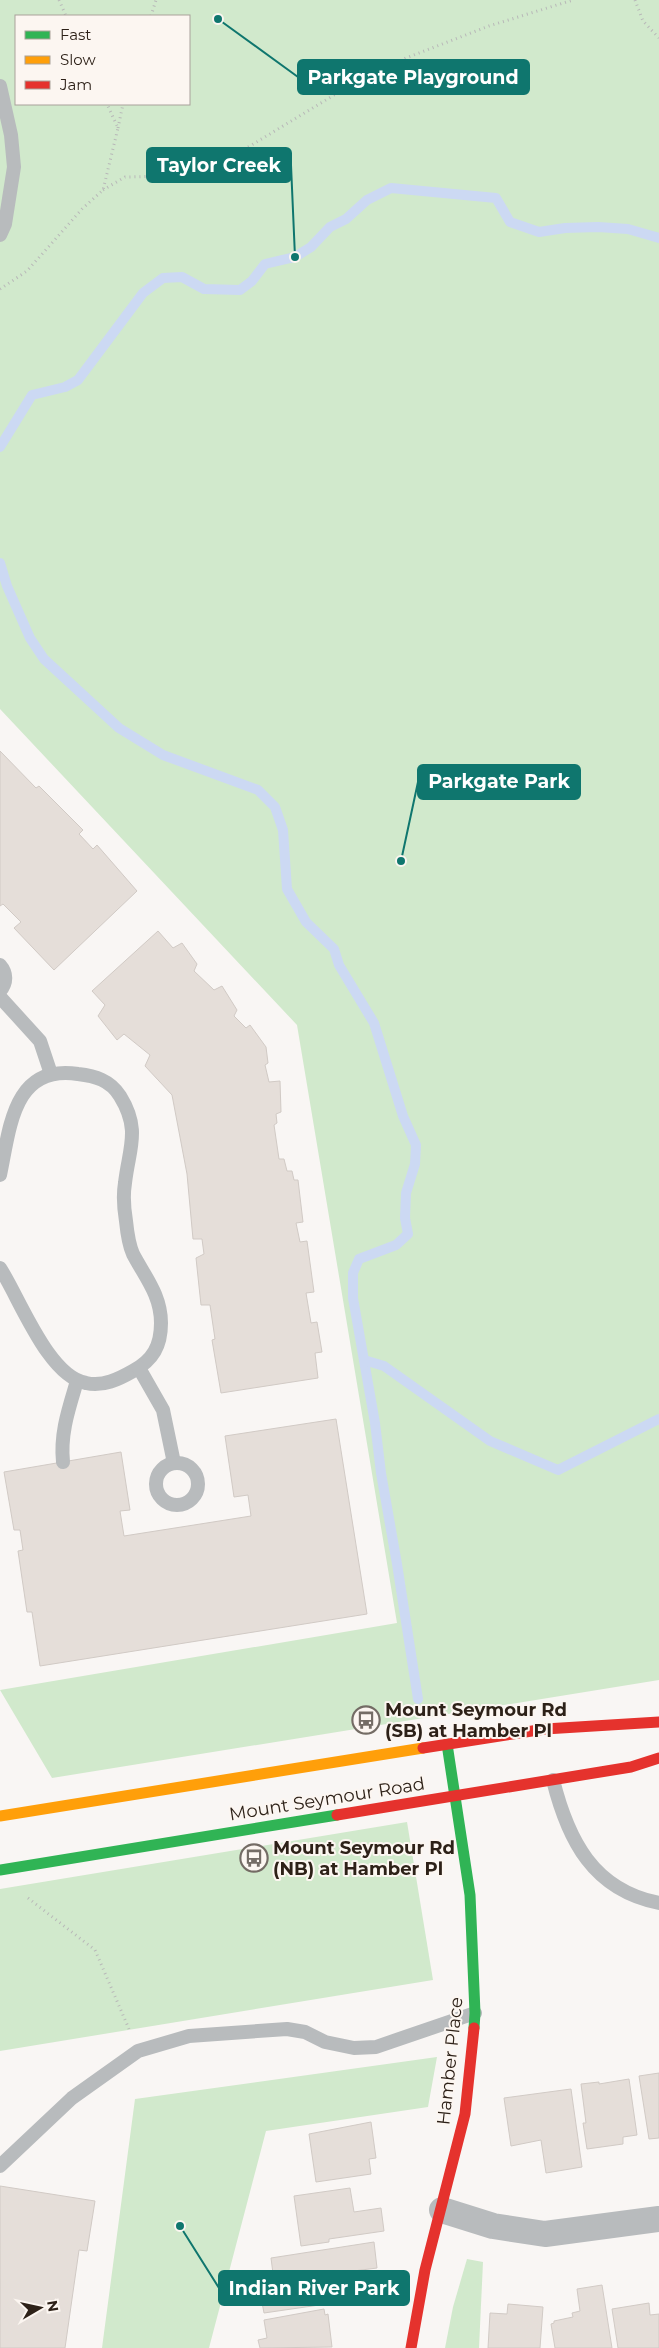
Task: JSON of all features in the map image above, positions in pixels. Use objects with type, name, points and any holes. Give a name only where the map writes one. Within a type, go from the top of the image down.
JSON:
[{"type":"street","name":"Mount Seymour Road","points":[[0,1816],[545,1729],[659,1722]]},
{"type":"street","name":"Hamber Place","points":[[411,2348],[425,2270],[442,2210],[465,2114],[475,2014],[470,1895],[447,1744]]},
{"type":"street","name":"Mount Seymour Road","points":[[0,1870],[631,1767],[659,1758]]},
{"type":"street","points":[[442,2210],[493,2226],[545,2234],[659,2219]]},
{"type":"lane","points":[[0,86],[11,135],[14,167],[5,224],[0,235]]},
{"type":"lane","points":[[0,965],[5,975],[5,982],[0,991]]},
{"type":"lane","points":[[0,997],[40,1040],[51,1074]]},
{"type":"lane","points":[[0,1175],[5,1124],[22,1095],[35,1081],[51,1074],[73,1073],[92,1076],[107,1082],[120,1095],[128,1112],[134,1139],[124,1185],[126,1222],[132,1252],[149,1280],[160,1305],[159,1343],[153,1357],[120,1379],[100,1384],[77,1381],[61,1368],[47,1350],[0,1268]]},
{"type":"lane","points":[[139,1368],[163,1410],[174,1463]]},
{"type":"lane","points":[[63,1462],[61,1446],[65,1418],[77,1381]]},
{"type":"lane","points":[[553,1780],[561,1812],[577,1846],[606,1881],[642,1900],[659,1903]]},
{"type":"lane","points":[[0,2166],[72,2098],[138,2051],[189,2036],[286,2029],[305,2032],[324,2042],[354,2048],[376,2048],[475,2014]]},
{"type":"path","points":[[59,0],[66,15]]},
{"type":"path","points":[[150,15],[156,0]]},
{"type":"path","points":[[0,289],[27,271],[82,209],[103,190],[126,177],[171,176],[217,166],[349,86],[406,58],[489,26],[573,0]]},
{"type":"path","points":[[635,0],[643,21],[659,38]]},
{"type":"path","points":[[107,105],[118,128]]},
{"type":"path","points":[[103,190],[123,105]]},
{"type":"path","points":[[22,1893],[95,1950],[138,2051]]},
{"type":"green space","points":[[0,0],[659,0],[659,1680],[52,1778],[0,1690],[397,1623],[297,1025],[0,709]]},
{"type":"green space","points":[[407,1822],[433,1980],[0,2051],[0,1889]]},
{"type":"green space","points":[[437,2057],[428,2107],[266,2131],[209,2348],[102,2348],[135,2099]]},
{"type":"green space","points":[[467,2259],[483,2262],[479,2348],[445,2348],[453,2307]]},
{"type":"building","points":[[0,751],[36,788],[39,786],[83,830],[79,834],[93,849],[97,845],[137,891],[54,970],[14,928],[21,922],[3,904],[0,906]]},
{"type":"building","points":[[158,931],[173,948],[182,943],[197,964],[194,971],[214,990],[222,986],[237,1010],[234,1016],[246,1028],[250,1025],[266,1047],[268,1063],[265,1065],[269,1082],[280,1081],[281,1112],[276,1114],[277,1123],[274,1125],[279,1159],[284,1159],[287,1171],[292,1171],[294,1180],[298,1180],[303,1222],[296,1223],[300,1242],[307,1241],[314,1292],[306,1293],[311,1323],[317,1322],[322,1352],[315,1353],[318,1378],[221,1393],[212,1340],[215,1339],[210,1305],[201,1305],[196,1258],[204,1254],[202,1239],[193,1239],[187,1174],[172,1095],[145,1066],[150,1055],[124,1034],[117,1040],[98,1016],[105,1005],[92,991]]},
{"type":"building","points":[[336,1419],[367,1614],[40,1666],[32,1612],[27,1612],[18,1551],[23,1550],[20,1530],[14,1530],[4,1472],[121,1452],[130,1510],[120,1511],[124,1536],[251,1516],[248,1495],[234,1497],[225,1436]]},
{"type":"building","points":[[659,2073],[659,2138],[649,2139],[639,2076]]},
{"type":"building","points":[[629,2079],[637,2135],[623,2137],[623,2144],[587,2149],[583,2123],[586,2123],[581,2084],[599,2082],[599,2084]]},
{"type":"building","points":[[571,2089],[582,2167],[546,2173],[541,2140],[511,2146],[504,2098]]},
{"type":"building","points":[[371,2122],[376,2158],[369,2159],[371,2174],[316,2182],[309,2134]]},
{"type":"building","points":[[0,2186],[95,2201],[87,2251],[79,2250],[65,2348],[0,2348]]},
{"type":"building","points":[[350,2188],[354,2212],[381,2208],[384,2231],[329,2239],[329,2242],[301,2246],[294,2196]]},
{"type":"building","points":[[374,2242],[377,2268],[338,2273],[338,2279],[334,2288],[331,2289],[333,2303],[264,2313],[261,2297],[274,2281],[271,2258]]},
{"type":"building","points":[[602,2285],[612,2348],[555,2348],[551,2324],[554,2321],[573,2317],[572,2313],[580,2311],[577,2289]]},
{"type":"building","points":[[649,2303],[650,2315],[659,2314],[659,2348],[618,2348],[612,2309]]},
{"type":"building","points":[[508,2304],[543,2307],[540,2348],[488,2348],[490,2313],[507,2314]]},
{"type":"building","points":[[324,2309],[325,2315],[328,2314],[332,2347],[260,2348],[258,2340],[267,2338],[264,2320]]},
{"type":"waterway","points":[[0,447],[32,395],[65,387],[78,380],[143,293],[163,278],[182,277],[204,289],[240,290],[252,281],[265,264],[295,257],[311,247],[330,227],[346,219],[367,200],[391,188],[496,198],[510,222],[539,232],[565,228],[598,227],[628,229],[659,238]]},
{"type":"waterway","points":[[0,563],[7,586],[30,638],[44,659],[119,728],[163,755],[258,790],[275,807],[283,830],[287,889],[306,922],[334,949],[339,965],[374,1023],[403,1116],[416,1145],[415,1164],[406,1193],[405,1218],[408,1234],[396,1245],[359,1259],[353,1273],[353,1298],[375,1423],[381,1473],[418,1699]]},
{"type":"waterway","points":[[364,1360],[384,1366],[490,1441],[558,1470],[659,1419]]},
{"type":"traffic: fast","points":[[447,1744],[470,1895],[474,2028]]},
{"type":"traffic: fast","points":[[0,1870],[337,1815]]},
{"type":"traffic: slow","points":[[0,1816],[423,1748]]},
{"type":"traffic: jam","points":[[423,1748],[545,1729],[659,1722]]},
{"type":"traffic: jam","points":[[337,1815],[631,1767],[659,1758]]},
{"type":"traffic: jam","points":[[411,2348],[425,2270],[465,2114],[474,2028]]},
{"type":"place","name":"Parkgate Playground","points":[[218,19]]},
{"type":"place","name":"Taylor Creek","points":[[295,257]]},
{"type":"place","name":"Parkgate Park","points":[[401,861]]},
{"type":"place","name":"Mount Seymour Rd (SB) at Hamber Pl","points":[[366,1720]]},
{"type":"place","name":"Mount Seymour Rd (NB) at Hamber Pl","points":[[254,1858]]},
{"type":"place","name":"Indian River Park","points":[[180,2226]]}]
